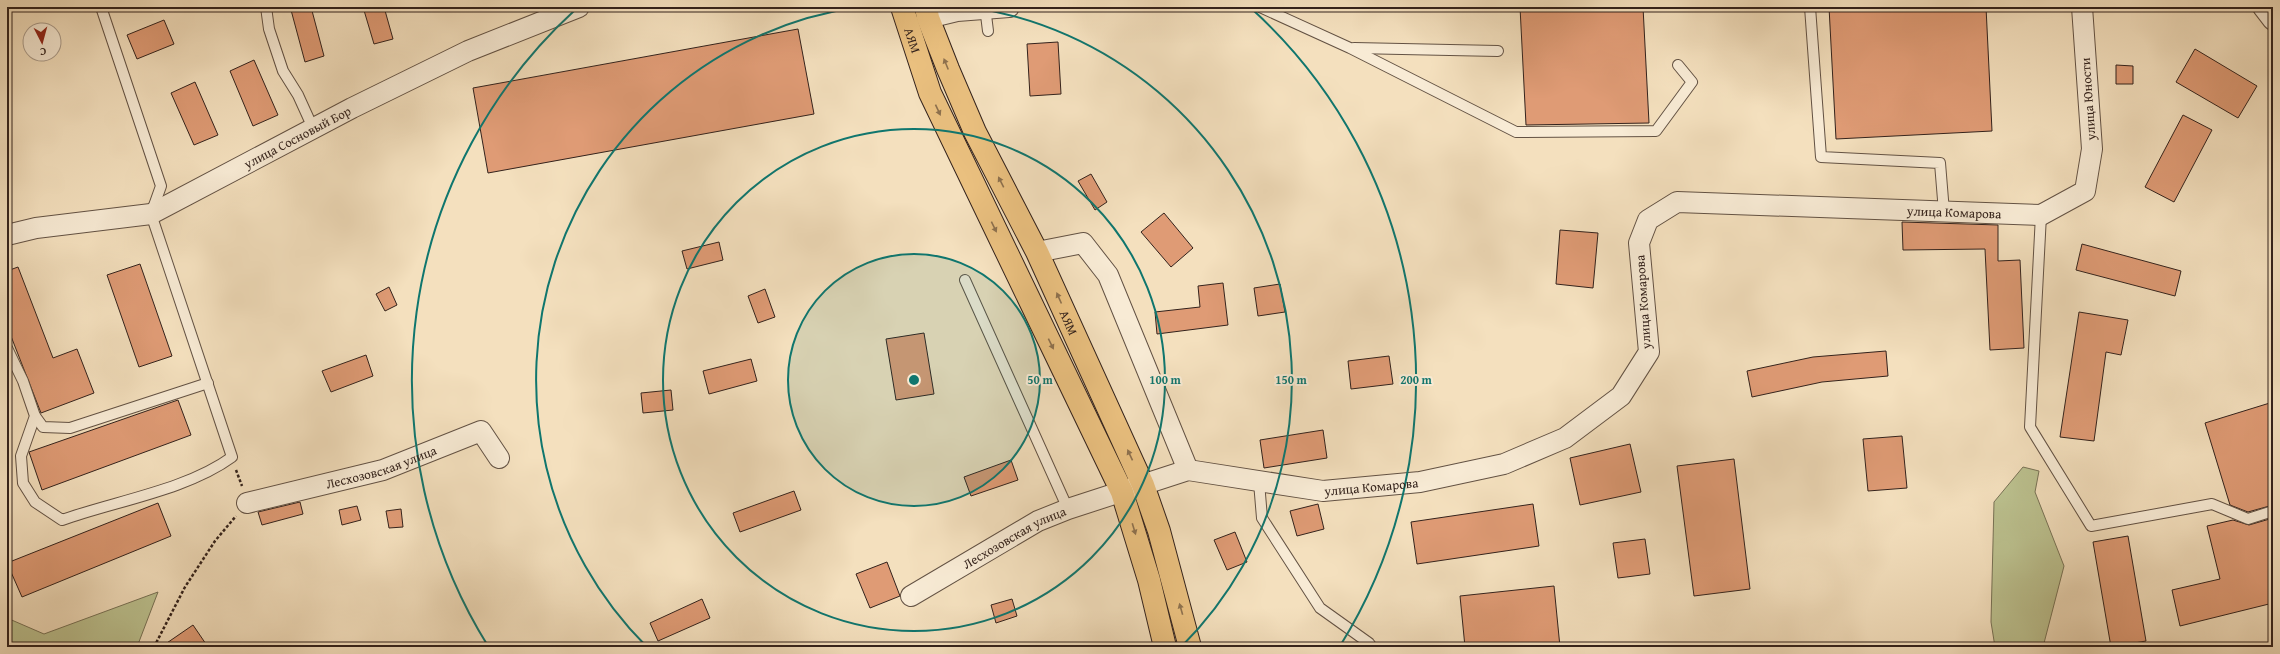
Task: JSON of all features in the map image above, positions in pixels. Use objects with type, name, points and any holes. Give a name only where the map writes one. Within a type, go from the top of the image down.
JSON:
[{"type":"highway","name":"АЯМ","points":[[902,7],[930,93],[1122,492],[1149,580],[1165,647]]},
{"type":"highway","name":"АЯМ","points":[[927,13],[975,132],[1037,252],[1143,485],[1159,530],[1190,647]]},
{"type":"street","name":"улица Сосновый Бор","points":[[7,235],[36,228],[151,214],[313,128],[468,51],[579,7]]},
{"type":"street","points":[[927,13],[1009,7]]},
{"type":"street","name":"улица Юности","points":[[2082,7],[2092,149],[2086,191]]},
{"type":"street","points":[[2263,7],[2273,20]]},
{"type":"street","name":"улица Комарова","points":[[1188,470],[1323,491],[1420,482],[1504,464],[1565,438],[1621,396],[1649,352],[1639,243],[1648,220],[1677,202],[2041,215],[2086,191]]},
{"type":"street","points":[[1037,252],[1083,244],[1108,275],[1188,470]]},
{"type":"street","name":"Лесхозовская улица","points":[[247,503],[383,470],[481,431],[499,458]]},
{"type":"street","name":"Лесхозовская улица","points":[[911,596],[1038,521],[1068,509],[1188,470]]},
{"type":"lane","points":[[35,416],[21,456],[22,484],[35,502],[62,520],[123,502],[196,477],[216,469],[232,457],[151,214],[161,186],[101,7]]},
{"type":"lane","points":[[266,7],[269,29],[283,71],[298,95],[313,128]]},
{"type":"lane","points":[[1260,7],[1350,48],[1516,132],[1656,132],[1692,82],[1678,65]]},
{"type":"lane","points":[[1810,7],[1821,157],[1940,163],[1944,212]]},
{"type":"lane","points":[[985,8],[988,31]]},
{"type":"lane","points":[[1350,48],[1498,51]]},
{"type":"lane","points":[[2041,215],[2030,427],[2091,526],[2212,504],[2248,519],[2273,511]]},
{"type":"lane","points":[[965,280],[1068,509]]},
{"type":"lane","points":[[7,348],[23,381],[35,416],[43,427],[70,428],[208,383]]},
{"type":"lane","points":[[1260,482],[1262,518],[1320,608],[1369,643],[1372,647]]},
{"type":"path","points":[[154,647],[185,587],[215,541],[247,503],[232,457]]},
{"type":"green space","points":[[2023,467],[2039,471],[2035,492],[2064,566],[2043,647],[1995,647],[1991,622],[1994,502]]},
{"type":"green space","points":[[158,592],[137,647],[7,647],[7,618],[44,634]]},
{"type":"building","points":[[301,7],[311,7],[324,56],[305,62],[291,10]]},
{"type":"building","points":[[363,7],[384,7],[393,39],[374,44]]},
{"type":"building","points":[[1520,7],[1643,7],[1649,123],[1526,125]]},
{"type":"building","points":[[1829,7],[1986,7],[1992,131],[1836,139]]},
{"type":"building","points":[[164,20],[174,44],[137,59],[127,35]]},
{"type":"building","points":[[798,29],[814,114],[488,173],[473,88]]},
{"type":"building","points":[[1058,42],[1061,94],[1030,96],[1027,44]]},
{"type":"building","points":[[2195,49],[2257,86],[2238,118],[2176,82]]},
{"type":"building","points":[[254,60],[278,115],[253,126],[230,71]]},
{"type":"building","points":[[2116,65],[2133,66],[2133,84],[2116,84]]},
{"type":"building","points":[[195,82],[218,135],[194,145],[171,93]]},
{"type":"building","points":[[2183,115],[2212,130],[2174,202],[2145,187]]},
{"type":"building","points":[[1091,174],[1107,202],[1095,210],[1078,181]]},
{"type":"building","points":[[1164,213],[1193,248],[1171,267],[1141,232]]},
{"type":"building","points":[[1902,222],[1998,225],[1998,261],[2020,260],[2024,348],[1990,350],[1985,249],[1903,250]]},
{"type":"building","points":[[1560,230],[1598,233],[1593,288],[1556,284]]},
{"type":"building","points":[[719,242],[723,260],[687,269],[682,251]]},
{"type":"building","points":[[2082,244],[2181,271],[2175,296],[2076,270]]},
{"type":"building","points":[[140,264],[172,356],[139,367],[107,275]]},
{"type":"building","points":[[18,267],[53,358],[77,349],[94,393],[41,413],[7,326],[7,271]]},
{"type":"building","points":[[1223,283],[1228,325],[1157,334],[1155,312],[1200,307],[1198,286]]},
{"type":"building","points":[[1280,284],[1285,312],[1258,316],[1254,288]]},
{"type":"building","points":[[389,287],[397,305],[385,311],[376,294]]},
{"type":"building","points":[[765,289],[775,317],[758,323],[748,296]]},
{"type":"building","points":[[2079,312],[2128,320],[2121,355],[2106,352],[2094,441],[2060,437]]},
{"type":"building","points":[[924,333],[934,394],[896,400],[886,339]]},
{"type":"building","points":[[1886,351],[1888,376],[1822,382],[1752,397],[1747,371],[1813,357]]},
{"type":"building","points":[[366,355],[373,376],[331,392],[322,371]]},
{"type":"building","points":[[1389,356],[1393,384],[1351,389],[1348,361]]},
{"type":"building","points":[[751,359],[757,381],[709,394],[703,371]]},
{"type":"building","points":[[671,390],[673,410],[643,413],[641,393]]},
{"type":"building","points":[[178,400],[191,435],[42,490],[29,452]]},
{"type":"building","points":[[2273,402],[2273,505],[2248,512],[2230,505],[2205,423]]},
{"type":"building","points":[[1323,430],[1327,458],[1264,468],[1260,440]]},
{"type":"building","points":[[1902,436],[1907,488],[1868,491],[1863,439]]},
{"type":"building","points":[[1630,444],[1641,492],[1580,505],[1570,458]]},
{"type":"building","points":[[1734,459],[1750,589],[1694,596],[1677,466]]},
{"type":"building","points":[[1011,460],[1018,480],[971,496],[964,477]]},
{"type":"building","points":[[794,491],[801,510],[740,532],[733,513]]},
{"type":"building","points":[[300,502],[303,514],[262,525],[258,512]]},
{"type":"building","points":[[158,503],[171,536],[22,597],[7,563]]},
{"type":"building","points":[[1318,504],[1324,529],[1297,536],[1290,511]]},
{"type":"building","points":[[1533,504],[1539,546],[1417,564],[1411,522]]},
{"type":"building","points":[[357,506],[361,520],[342,525],[339,510]]},
{"type":"building","points":[[401,509],[403,527],[389,528],[386,511]]},
{"type":"building","points":[[2273,518],[2273,603],[2180,626],[2172,590],[2220,579],[2207,526],[2233,520],[2249,525]]},
{"type":"building","points":[[1235,532],[1247,562],[1227,570],[1214,540]]},
{"type":"building","points":[[2128,536],[2146,641],[2111,647],[2093,542]]},
{"type":"building","points":[[1645,539],[1650,574],[1618,578],[1613,543]]},
{"type":"building","points":[[887,562],[900,596],[870,608],[856,574]]},
{"type":"building","points":[[1554,586],[1560,647],[1465,647],[1460,596]]},
{"type":"building","points":[[702,599],[710,618],[658,641],[650,623]]},
{"type":"building","points":[[1012,599],[1017,616],[996,623],[991,605]]},
{"type":"building","points":[[193,625],[208,647],[161,647]]}]
